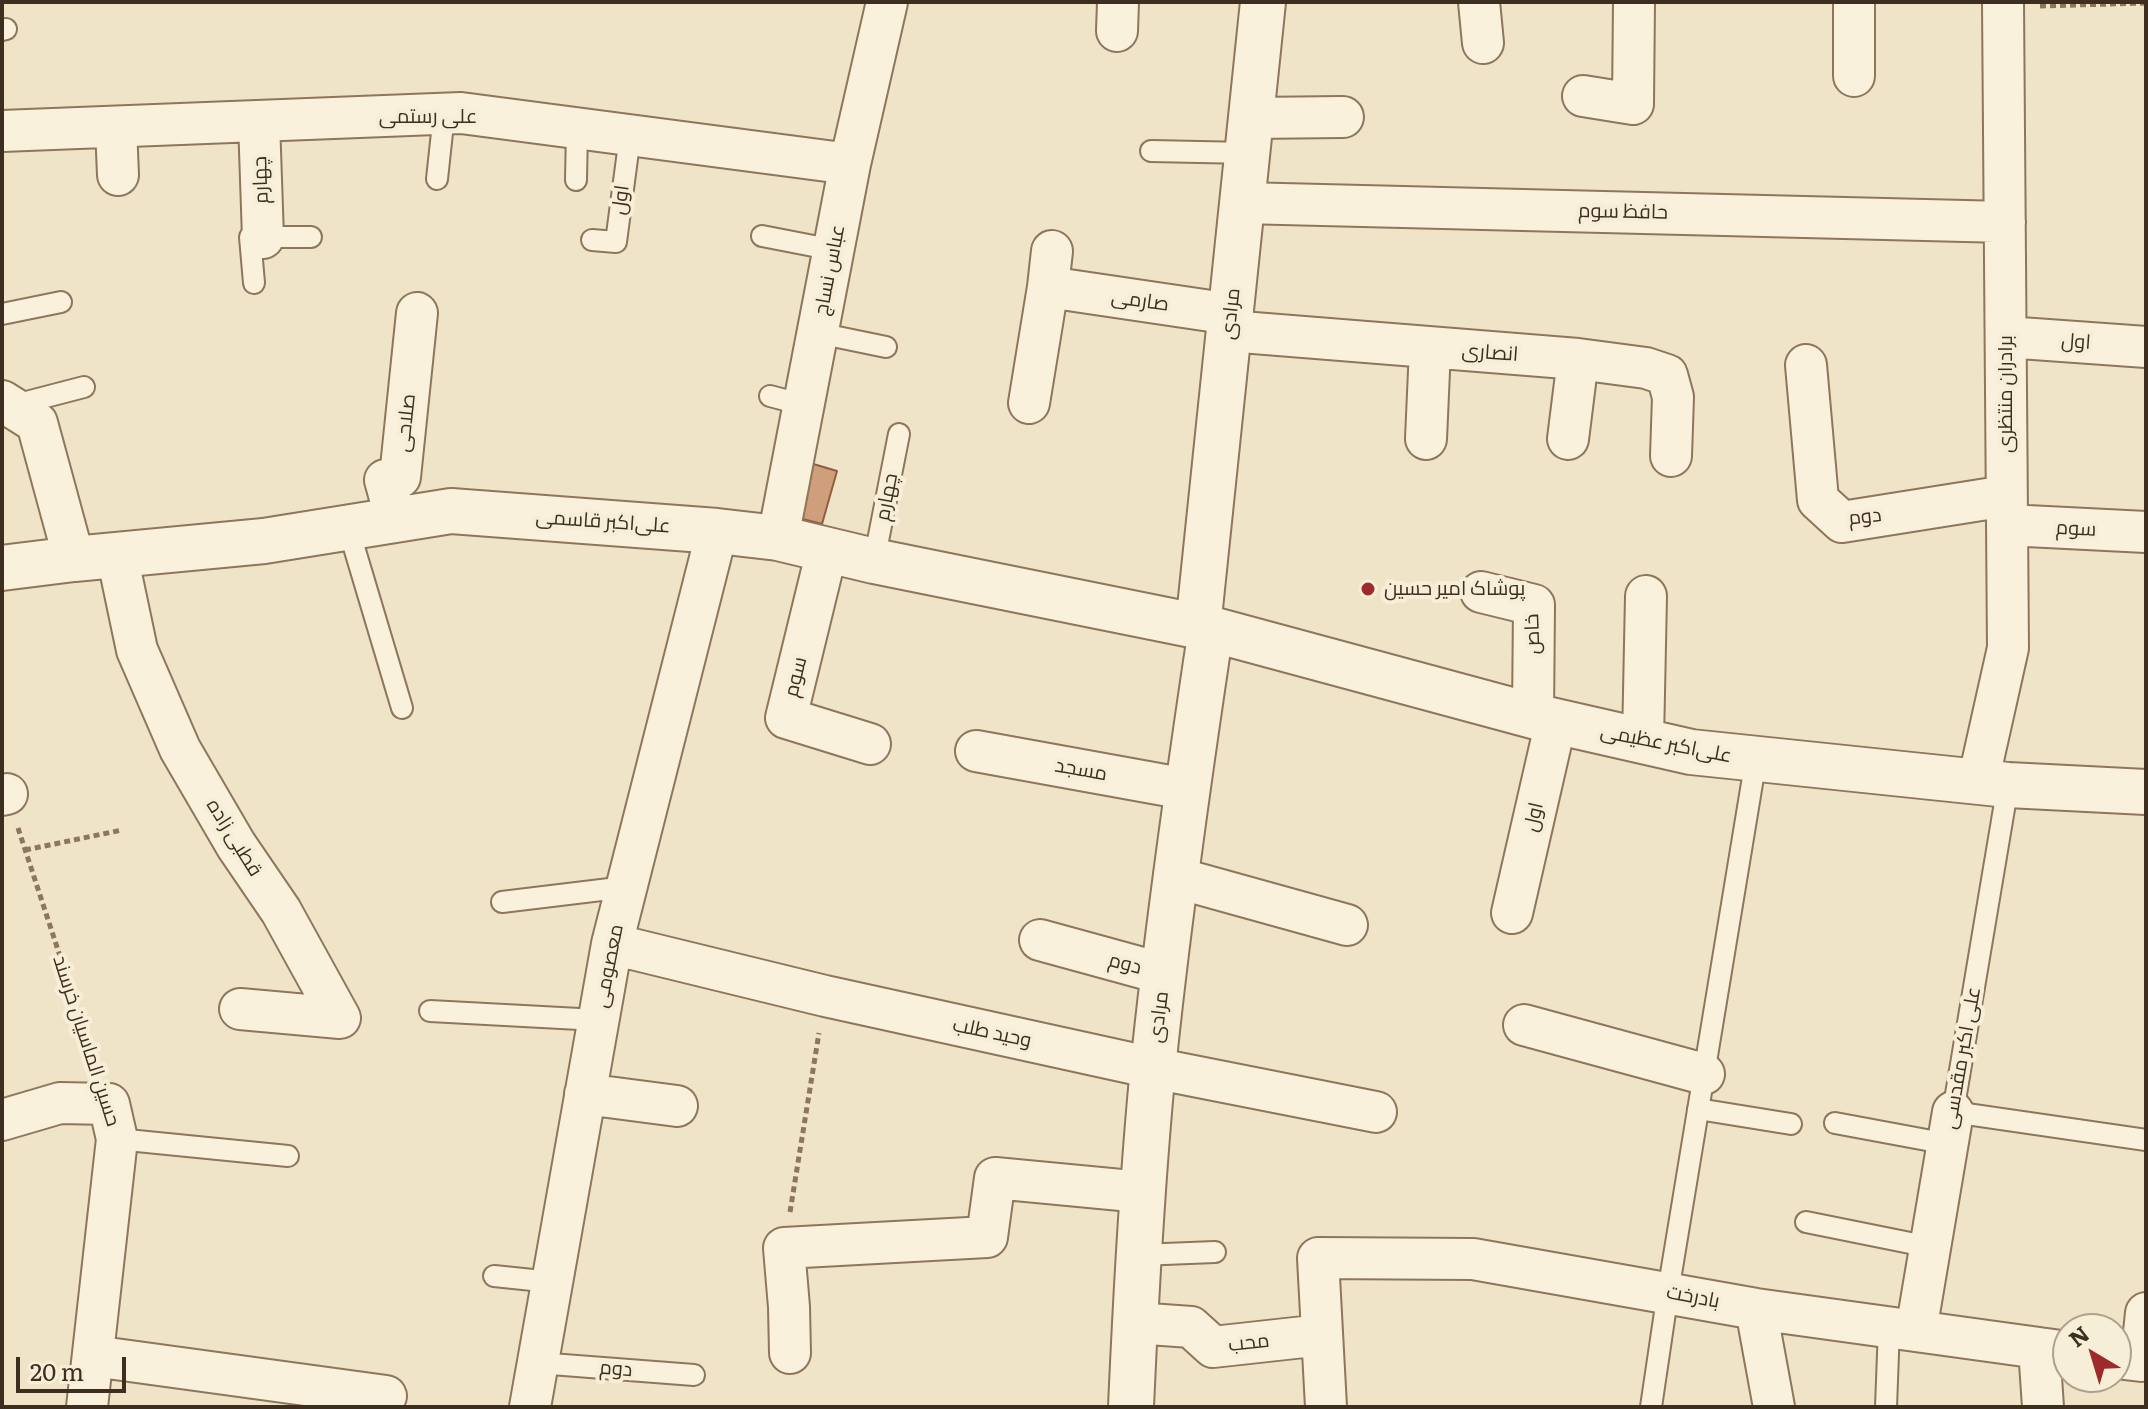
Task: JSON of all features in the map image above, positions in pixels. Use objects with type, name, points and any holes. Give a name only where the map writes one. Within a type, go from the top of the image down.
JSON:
[{"type":"street","name":"عباس نساج","points":[[778,538],[787,400],[818,333],[850,164],[887,2]]},
{"type":"street","name":"مرادی","points":[[1131,1407],[1142,1192],[1153,1068],[1204,628],[1230,323],[1263,2]]},
{"type":"street","points":[[1479,2],[1483,43]]},
{"type":"street","points":[[1583,96],[1633,104],[1634,2]]},
{"type":"street","points":[[1854,2],[1854,76]]},
{"type":"street","name":"برادران منتظری","points":[[1993,784],[2008,648],[2003,4]]},
{"type":"street","name":"علی رستمی","points":[[2,131],[461,113],[850,164]]},
{"type":"street","points":[[1250,136],[1343,117]]},
{"type":"street","name":"چهارم","points":[[259,121],[263,238]]},
{"type":"street","points":[[116,127],[118,175]]},
{"type":"street","name":"حافظ سوم","points":[[1242,203],[2005,222]]},
{"type":"street","name":"صارمی","points":[[1029,403],[1050,269],[1230,323]]},
{"type":"street","name":"صلاحی","points":[[396,520],[385,480],[400,477],[417,313]]},
{"type":"street","name":"انصاری","points":[[1230,323],[1430,348],[1578,359],[1646,368],[1667,375],[1673,397],[1671,456]]},
{"type":"street","name":"اول","points":[[2006,337],[2146,347]]},
{"type":"street","points":[[1426,439],[1430,348]]},
{"type":"street","points":[[1568,439],[1578,359]]},
{"type":"street","name":"دوم","points":[[1806,365],[1818,500],[1842,522],[2007,511]]},
{"type":"street","points":[[7,404],[37,423],[74,559]]},
{"type":"street","name":"علی‌اکبر قاسمی","points":[[2,568],[264,541],[451,511],[778,538],[874,561],[1204,628]]},
{"type":"street","name":"سوم","points":[[2007,511],[2146,532]]},
{"type":"street","name":"معصومی","points":[[530,1407],[612,944],[717,531]]},
{"type":"street","name":"سوم","points":[[827,550],[786,718],[870,744]]},
{"type":"street","name":"قطبی زاده","points":[[117,555],[137,650],[180,749],[236,845],[352,1015],[240,1009]]},
{"type":"street","name":"خاص","points":[[1481,592],[1534,605],[1544,718]]},
{"type":"street","points":[[1643,741],[1646,596]]},
{"type":"street","name":"علی‌اکبر عظیمی","points":[[1204,628],[1544,718],[1691,752],[1993,784],[2146,792]]},
{"type":"street","name":"اول","points":[[1512,913],[1544,718]]},
{"type":"street","name":"مسجد","points":[[976,751],[1186,789]]},
{"type":"street","points":[[1174,877],[1347,925]]},
{"type":"street","name":"دوم","points":[[1040,940],[1164,974]]},
{"type":"street","name":"وحید طلب","points":[[612,944],[825,996],[1153,1068],[1376,1112]]},
{"type":"street","points":[[1524,1025],[1701,1091]]},
{"type":"street","points":[[585,1094],[677,1106]]},
{"type":"street","points":[[2,1120],[60,1103],[113,1122]]},
{"type":"street","name":"حسین الماسیان خرسند","points":[[87,1407],[113,1122]]},
{"type":"street","name":"علی اکبر مقدسی","points":[[1903,1329],[1930,1247],[1950,1128]]},
{"type":"street","points":[[790,1353],[784,1248],[987,1237],[995,1178],[1142,1192]]},
{"type":"street","name":"بادرخت","points":[[1322,1335],[1318,1258],[1473,1259],[1756,1309],[2052,1350]]},
{"type":"street","points":[[1756,1309],[1774,1407]]},
{"type":"street","points":[[2132,1352],[2146,1313]]},
{"type":"street","name":"محب","points":[[1135,1323],[1191,1327],[1213,1347],[1322,1335]]},
{"type":"street","points":[[1322,1335],[1326,1407]]},
{"type":"street","points":[[93,1356],[258,1393],[386,1396]]},
{"type":"street","points":[[2043,1407],[2052,1356]]},
{"type":"lane","points":[[437,179],[444,114]]},
{"type":"lane","points":[[576,180],[577,129]]},
{"type":"lane","name":"اول","points":[[592,240],[616,242],[630,136]]},
{"type":"lane","points":[[1151,151],[1250,136]]},
{"type":"lane","points":[[762,236],[834,250]]},
{"type":"lane","points":[[254,283],[250,237],[311,237]]},
{"type":"lane","points":[[2,314],[61,302]]},
{"type":"lane","points":[[818,333],[886,347]]},
{"type":"lane","points":[[7,404],[84,387]]},
{"type":"lane","name":"چهارم","points":[[874,561],[899,434]]},
{"type":"lane","points":[[348,527],[402,708]]},
{"type":"lane","points":[[1651,1407],[1756,759]]},
{"type":"lane","name":"علی اکبر مقدسی","points":[[1950,1128],[1993,784]]},
{"type":"lane","points":[[502,902],[626,887]]},
{"type":"lane","points":[[430,1011],[598,1020]]},
{"type":"lane","points":[[1701,1091],[1791,1124]]},
{"type":"lane","points":[[113,1122],[288,1156]]},
{"type":"lane","points":[[1835,1123],[2146,1140]]},
{"type":"lane","points":[[1806,1222],[1930,1247]]},
{"type":"lane","points":[[1139,1255],[1215,1252]]},
{"type":"lane","points":[[494,1276],[552,1282]]},
{"type":"lane","points":[[1886,1407],[1903,1329]]},
{"type":"lane","name":"دوم","points":[[538,1363],[694,1375]]},
{"type":"path","points":[[2003,4],[2146,3]]},
{"type":"path","name":"حسین الماسیان خرسند","points":[[4,794],[113,1122]]},
{"type":"path","points":[[25,850],[122,830]]},
{"type":"path","points":[[784,1248],[825,996]]},
{"type":"building","points":[[810,463],[837,471],[822,524],[795,517]]},
{"type":"place","name":"پوشاک امیر حسین","points":[[1368,589]]}]
